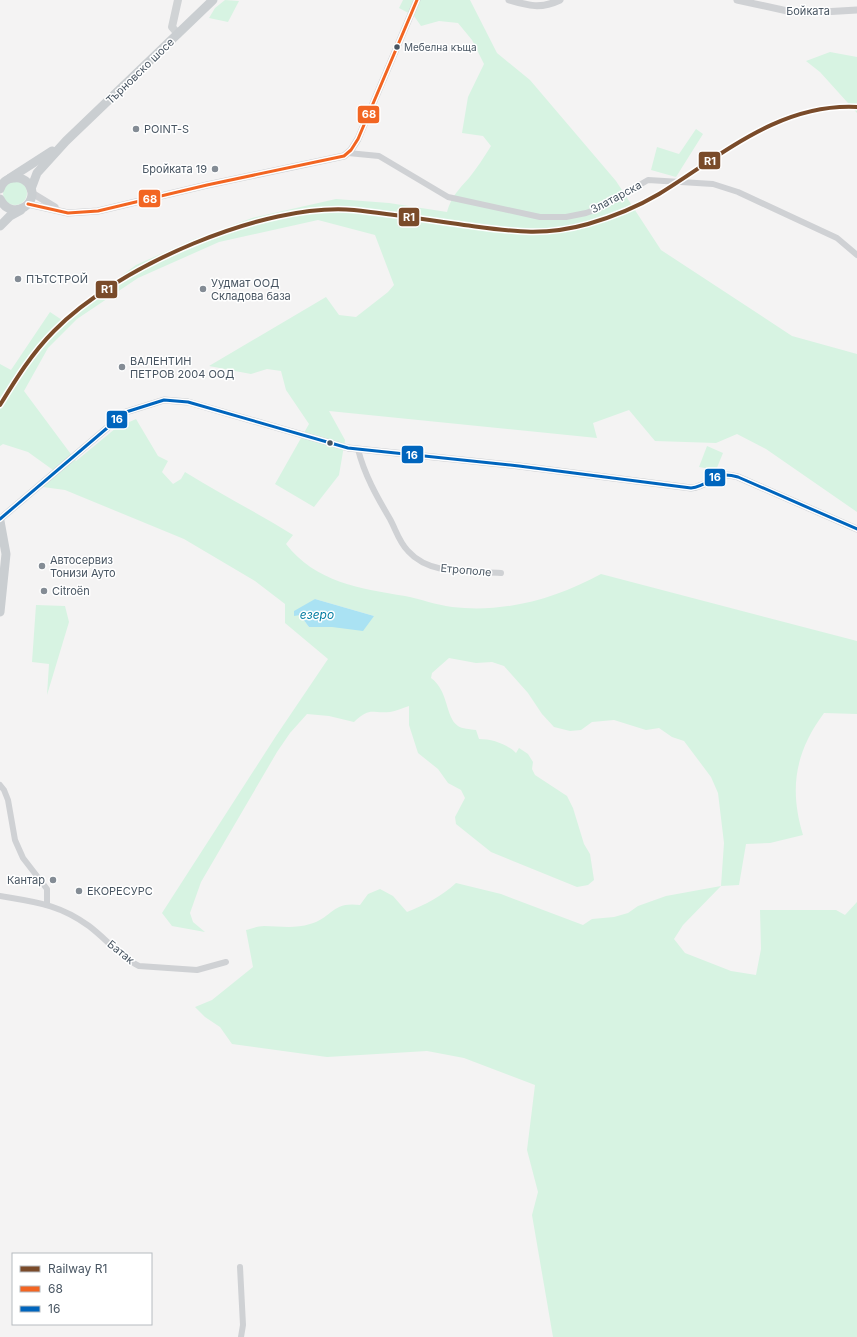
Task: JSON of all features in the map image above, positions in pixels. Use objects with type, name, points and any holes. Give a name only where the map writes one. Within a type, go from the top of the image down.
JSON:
[{"type":"main road","points":[[178,0],[172,27],[178,34]]},
{"type":"main road","name":"Търновско шосе","points":[[26,206],[37,173],[66,141],[213,0]]},
{"type":"main road","name":"Търновско шосе","points":[[3,184],[66,141]]},
{"type":"main road","points":[[3,184],[20,178],[29,184],[31,191]]},
{"type":"main road","points":[[1,201],[10,209],[14,210],[26,206]]},
{"type":"main road","points":[[0,222],[1,201]]},
{"type":"main road","points":[[0,226],[10,216],[26,206]]},
{"type":"main road","points":[[0,520],[6,554],[0,612]]},
{"type":"street","points":[[26,206],[85,213],[207,185],[334,159],[348,153],[358,139],[417,0]]},
{"type":"street","points":[[509,0],[541,6],[548,6],[560,0]]},
{"type":"street","name":"Бойката","points":[[737,0],[792,12],[806,13],[857,10]]},
{"type":"street","name":"Златарска","points":[[348,153],[380,156],[448,197],[540,217],[566,217],[586,213],[600,208],[648,180],[713,184],[738,192],[837,238],[857,255]]},
{"type":"street","points":[[31,191],[60,211]]},
{"type":"street","points":[[0,520],[115,420],[126,412],[164,400],[188,402],[358,449],[698,488],[721,474],[728,474],[857,529]]},
{"type":"street","name":"Етрополе","points":[[358,449],[361,460],[375,491],[402,543],[413,556],[435,567],[453,571],[501,573]]},
{"type":"street","points":[[0,785],[8,800],[15,840],[23,858],[47,889],[47,905]]},
{"type":"street","name":"Батак","points":[[0,896],[47,905],[70,914],[103,937],[132,962],[139,966],[197,970],[226,962]]},
{"type":"street","points":[[240,1267],[243,1325],[241,1337]]},
{"type":"green space","points":[[225,0],[239,1],[228,22],[209,18],[215,8]]},
{"type":"green space","points":[[403,0],[470,0],[497,53],[530,80],[616,181],[661,250],[792,336],[857,354],[857,512],[766,449],[737,434],[716,443],[655,441],[629,410],[593,423],[597,438],[329,411],[345,440],[339,475],[314,507],[275,484],[309,424],[286,390],[281,371],[267,369],[251,374],[209,366],[326,297],[339,315],[356,317],[388,292],[394,285],[375,235],[318,220],[219,242],[138,278],[77,319],[48,348],[24,391],[76,461],[116,428],[136,419],[158,456],[168,461],[162,472],[173,484],[181,479],[185,472],[266,519],[293,535],[286,544],[298,557],[311,567],[340,582],[446,606],[491,608],[510,606],[548,597],[566,591],[601,574],[857,641],[857,714],[824,713],[807,742],[797,771],[796,786],[796,802],[803,835],[770,843],[746,844],[739,885],[721,886],[724,843],[718,793],[711,777],[684,741],[672,737],[659,728],[646,730],[614,720],[592,722],[581,730],[570,731],[554,727],[542,714],[528,693],[504,666],[492,662],[476,663],[449,658],[432,673],[431,678],[437,683],[441,690],[454,722],[462,728],[476,730],[479,739],[499,743],[516,753],[519,748],[528,754],[533,762],[532,769],[535,775],[567,796],[573,808],[584,844],[590,854],[594,880],[588,885],[577,887],[491,852],[456,824],[455,817],[465,798],[461,790],[448,783],[438,769],[418,753],[409,725],[409,706],[390,712],[368,712],[354,722],[329,716],[307,714],[290,733],[277,752],[201,882],[190,913],[193,922],[205,932],[172,926],[162,913],[276,736],[328,659],[285,623],[285,604],[255,581],[184,539],[65,490],[43,487],[53,470],[28,452],[3,444],[0,446],[0,364],[11,370],[50,312],[62,320],[136,265],[192,240],[252,218],[336,199],[389,203],[447,212],[456,194],[491,146],[483,136],[462,133],[468,97],[484,64],[472,40],[458,23],[439,21],[421,26],[414,16],[399,8]],"holes":[[[315,599],[374,616],[332,627],[309,627],[300,615]]]},
{"type":"green space","points":[[830,52],[857,57],[857,113],[820,72],[806,61]]},
{"type":"green space","points":[[696,129],[703,134],[676,177],[651,170],[657,147],[679,154]]},
{"type":"green space","points":[[15,181],[20,182],[26,188],[26,198],[20,204],[15,205],[10,204],[4,198],[3,193],[4,188],[10,182]]},
{"type":"green space","points":[[707,446],[723,453],[716,470],[699,467]]},
{"type":"green space","points":[[36,605],[65,606],[69,622],[47,695],[49,664],[32,662]]},
{"type":"green space","points":[[456,883],[501,894],[583,925],[592,919],[614,917],[628,913],[638,906],[666,896],[721,886],[683,925],[674,939],[685,953],[731,971],[756,975],[761,949],[760,910],[836,910],[845,915],[857,902],[857,1337],[553,1337],[532,1215],[538,1192],[527,1150],[535,1085],[464,1058],[427,1051],[327,1057],[232,1044],[220,1027],[205,1017],[195,1007],[212,1000],[253,967],[246,930],[262,926],[304,926],[323,918],[343,905],[360,905],[368,894],[380,889],[393,896],[407,912],[433,900]]},
{"type":"water","name":"езеро","points":[[315,599],[374,616],[363,631],[332,627],[309,627],[300,615],[294,616],[294,611]]},
{"type":"rail line","name":"R1","points":[[0,405],[31,357],[54,331],[81,307],[114,284],[152,262],[236,228],[278,217],[318,210],[354,210],[511,231],[541,232],[571,228],[606,218],[642,203],[659,194],[728,149],[776,123],[802,114],[829,108],[857,107]]},
{"type":"transit line","name":"68","points":[[28,204],[68,213],[98,211],[207,185],[344,156],[351,150],[358,139],[417,0]]},
{"type":"transit line","name":"16","points":[[0,519],[126,412],[164,400],[188,402],[348,448],[519,466],[691,488],[698,487],[717,476],[729,475],[738,477],[857,529]]},
{"type":"place","name":"Мебелна къща","points":[[397,47]]},
{"type":"place","name":"POINT-S","points":[[136,129]]},
{"type":"place","name":"Бройката 19","points":[[215,169]]},
{"type":"place","name":"ПЪТСТРОЙ","points":[[18,279]]},
{"type":"place","name":"Уудмат ООД Складова база","points":[[203,289]]},
{"type":"place","name":"ВАЛЕНТИН ПЕТРОВ 2004 ООД","points":[[122,367]]},
{"type":"place","name":"Автосервиз Тонизи Ауто","points":[[42,566]]},
{"type":"place","name":"Citroën","points":[[44,591]]},
{"type":"place","name":"Кантар","points":[[53,880]]},
{"type":"place","name":"ЕКОРЕСУРС","points":[[79,891]]}]
